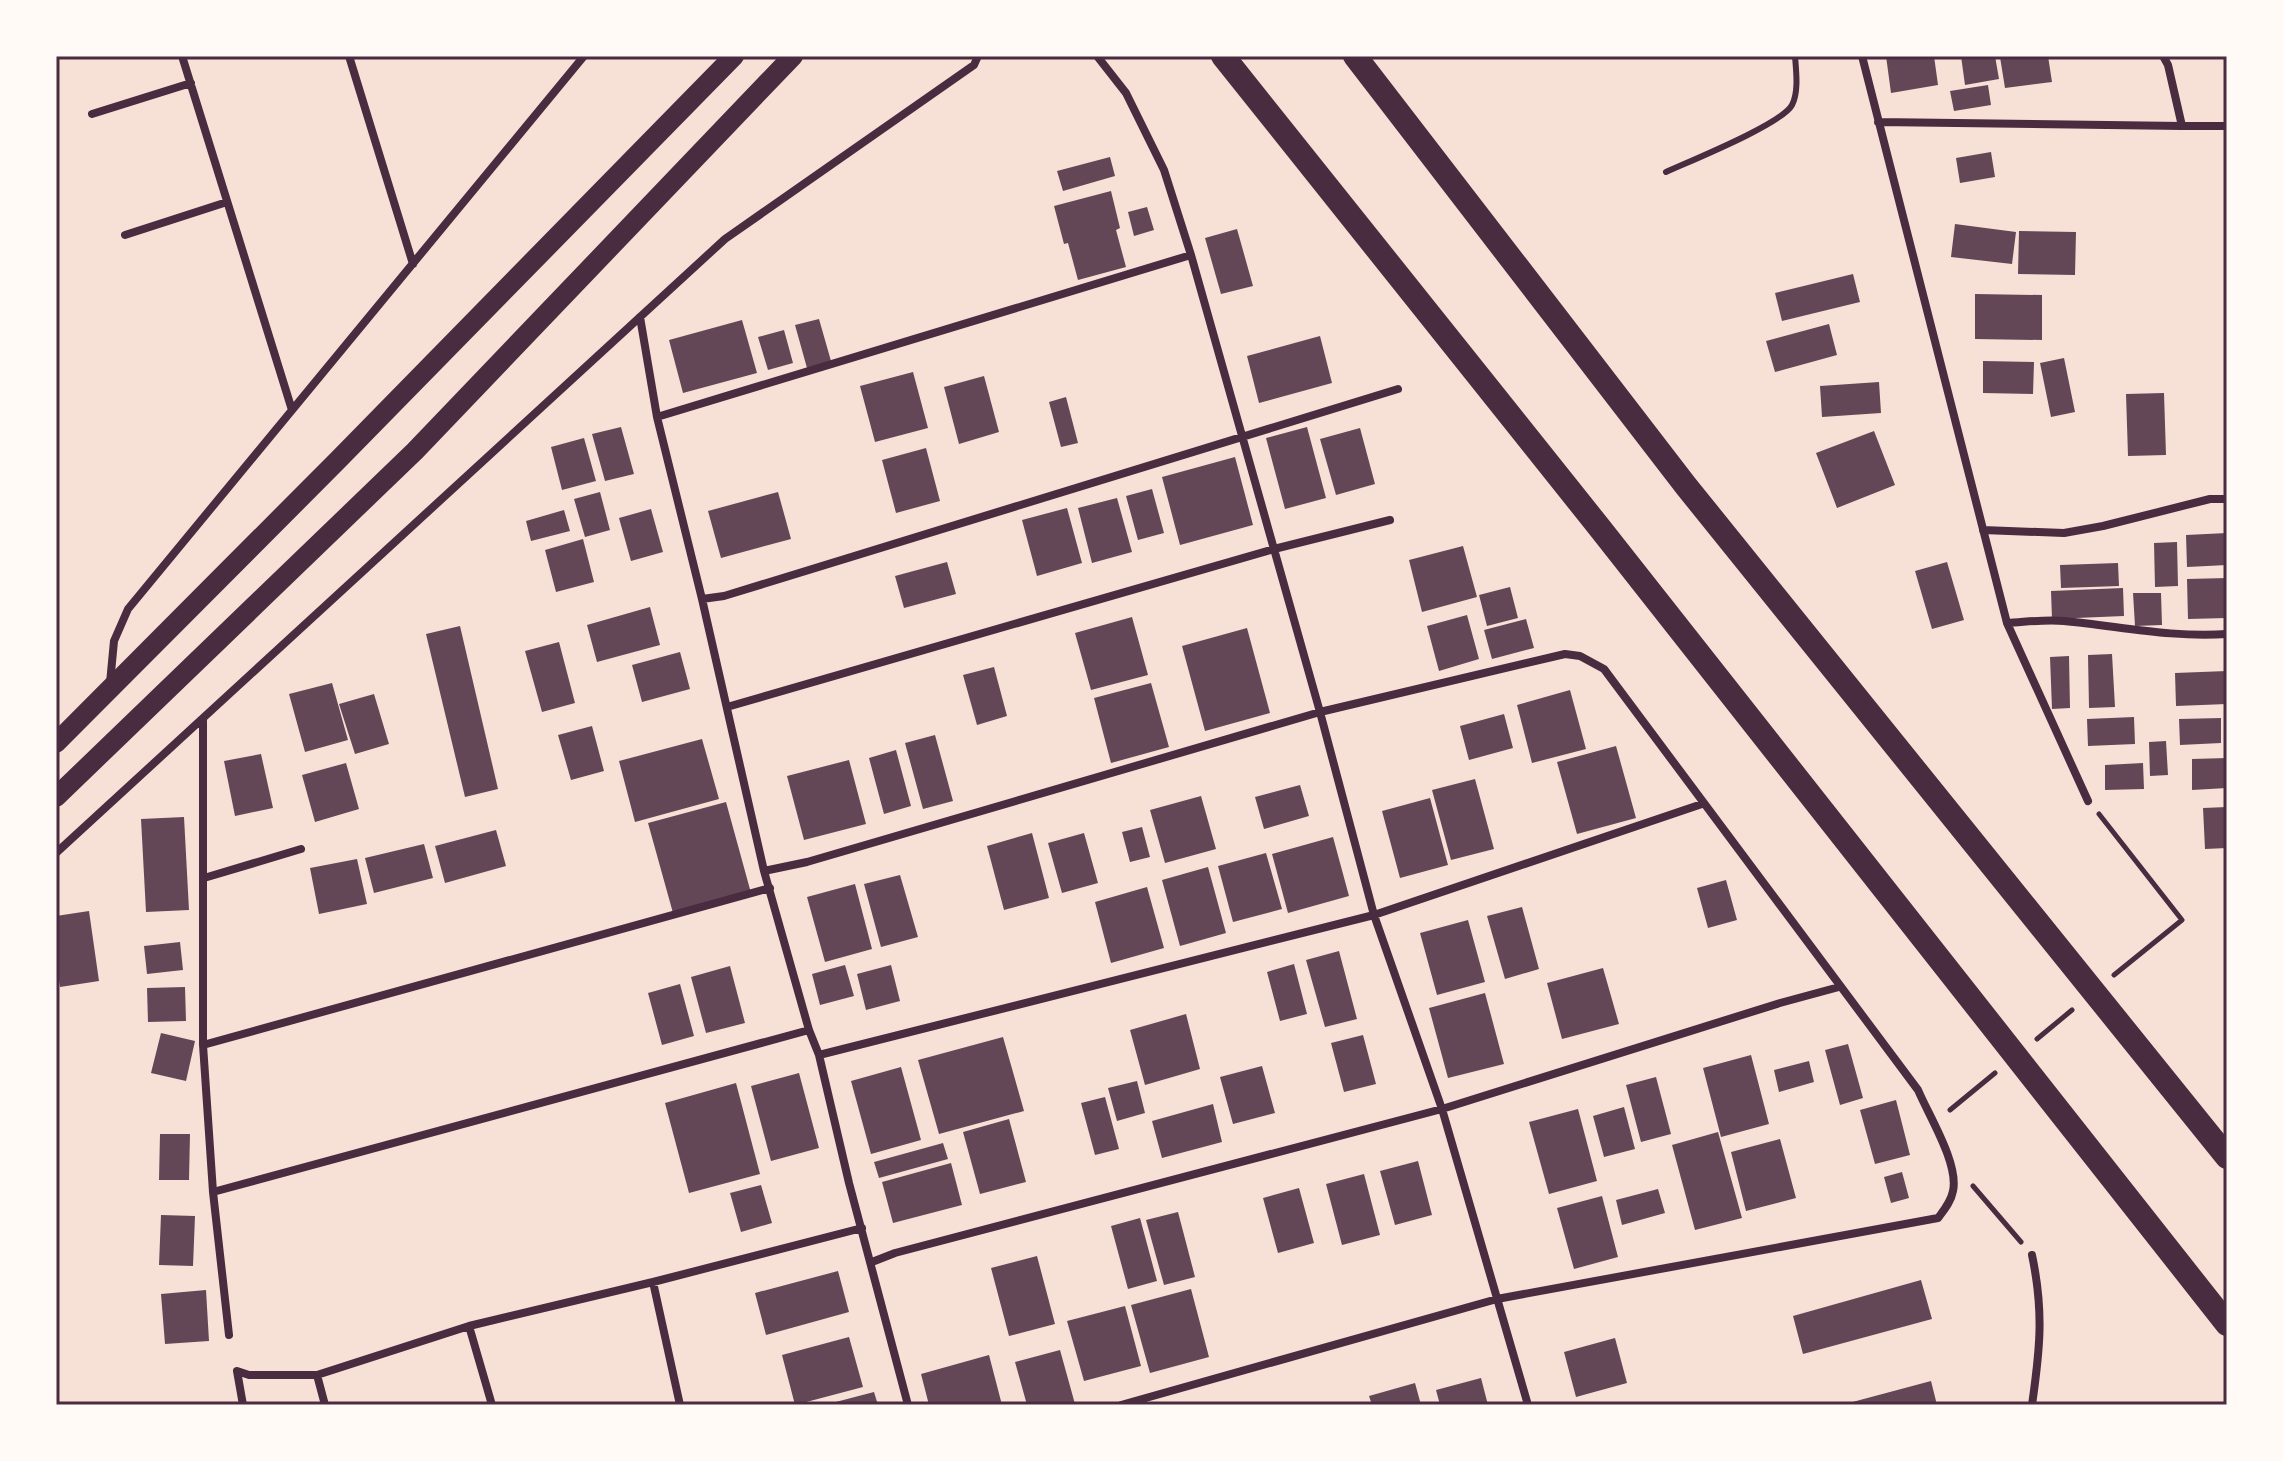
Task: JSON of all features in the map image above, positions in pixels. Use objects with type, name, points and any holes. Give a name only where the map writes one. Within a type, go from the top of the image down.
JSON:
[{"type":"highway","points":[[1223,56],[2227,1324]]},
{"type":"highway","points":[[1355,56],[1686,486],[2227,1157]]},
{"type":"main road","points":[[56,743],[734,56]]},
{"type":"main road","points":[[56,797],[415,451],[793,56]]},
{"type":"street","points":[[182,56],[292,410]]},
{"type":"street","points":[[349,56],[413,264]]},
{"type":"street","points":[[110,688],[114,641],[128,609],[584,56]]},
{"type":"street","points":[[56,853],[725,239],[974,65],[978,56]]},
{"type":"street","points":[[1097,56],[1126,93],[1164,170],[1243,435],[1374,915],[1442,1109],[1528,1405]]},
{"type":"street","points":[[1862,56],[2007,623],[2088,801]]},
{"type":"street","points":[[2163,56],[2168,65],[2182,126]]},
{"type":"street","points":[[92,114],[191,83]]},
{"type":"street","points":[[1878,122],[2227,126]]},
{"type":"street","points":[[125,235],[227,202]]},
{"type":"street","points":[[657,417],[1191,255]]},
{"type":"street","points":[[640,317],[657,417],[764,871],[809,1030],[819,1055],[908,1405]]},
{"type":"street","points":[[702,599],[724,596],[1398,389]]},
{"type":"street","points":[[1983,530],[2064,533],[2210,499],[2227,499]]},
{"type":"street","points":[[727,707],[1274,549],[1390,520]]},
{"type":"street","points":[[2007,623],[2061,621],[2157,633],[2197,636],[2227,634]]},
{"type":"street","points":[[764,871],[807,862],[1320,712],[1565,654],[1580,656],[1604,669],[1918,1090],[1951,1163],[1954,1189],[1948,1205],[1938,1218],[1497,1299],[1121,1405]]},
{"type":"street","points":[[203,721],[203,1045],[213,1192],[229,1335]]},
{"type":"street","points":[[819,1055],[1374,915],[1702,804]]},
{"type":"street","points":[[204,878],[301,849]]},
{"type":"street","points":[[203,1045],[770,888]]},
{"type":"street","points":[[872,1262],[895,1253],[1442,1109],[1839,987]]},
{"type":"street","points":[[213,1192],[809,1030]]},
{"type":"street","points":[[243,1405],[237,1371],[249,1375],[317,1375],[469,1326],[862,1228]]},
{"type":"street","points":[[2032,1255],[2040,1294],[2040,1348],[2032,1405]]},
{"type":"street","points":[[653,1282],[680,1405]]},
{"type":"street","points":[[469,1326],[492,1405]]},
{"type":"street","points":[[317,1375],[325,1405]]},
{"type":"lane","points":[[1666,172],[1777,120],[1792,106],[1796,82],[1795,56]]},
{"type":"path","points":[[2088,801],[2182,920],[2108,980]]},
{"type":"path","points":[[2035,1040],[2084,1000]]},
{"type":"path","points":[[1949,1111],[1998,1071]]},
{"type":"path","points":[[1964,1176],[2032,1255]]},
{"type":"building","points":[[1886,56],[1934,56],[1938,85],[1891,93]]},
{"type":"building","points":[[1961,56],[1995,56],[1999,79],[1965,85]]},
{"type":"building","points":[[2048,56],[2052,82],[2005,88],[2000,57]]},
{"type":"building","points":[[1988,85],[1991,105],[1954,111],[1950,91]]},
{"type":"building","points":[[1991,152],[1995,177],[1960,183],[1956,158]]},
{"type":"building","points":[[1110,157],[1115,176],[1063,191],[1057,171]]},
{"type":"building","points":[[1111,191],[1120,228],[1116,230],[1126,267],[1078,280],[1054,206]]},
{"type":"building","points":[[1147,207],[1154,230],[1134,236],[1128,212]]},
{"type":"building","points":[[1955,224],[2016,232],[2012,264],[1951,257]]},
{"type":"building","points":[[1237,229],[1253,286],[1221,294],[1205,238]]},
{"type":"building","points":[[2019,231],[2076,232],[2075,275],[2018,274]]},
{"type":"building","points":[[1853,274],[1860,302],[1782,321],[1775,293]]},
{"type":"building","points":[[1975,294],[2042,295],[2042,340],[1975,339]]},
{"type":"building","points":[[819,319],[831,361],[807,368],[795,325]]},
{"type":"building","points":[[742,320],[757,373],[683,393],[669,340]]},
{"type":"building","points":[[1829,324],[1837,355],[1775,372],[1766,341]]},
{"type":"building","points":[[784,330],[793,363],[768,370],[758,337]]},
{"type":"building","points":[[1320,336],[1332,383],[1259,403],[1247,356]]},
{"type":"building","points":[[2064,358],[2075,412],[2051,417],[2040,363]]},
{"type":"building","points":[[1983,361],[2034,362],[2033,394],[1983,393]]},
{"type":"building","points":[[913,372],[928,428],[875,442],[860,386]]},
{"type":"building","points":[[984,376],[999,432],[959,444],[944,387]]},
{"type":"building","points":[[1879,382],[1881,413],[1822,417],[1820,386]]},
{"type":"building","points":[[2164,393],[2166,455],[2128,456],[2126,394]]},
{"type":"building","points":[[1066,397],[1078,443],[1061,447],[1049,402]]},
{"type":"building","points":[[621,427],[634,474],[605,481],[592,434]]},
{"type":"building","points":[[1307,427],[1326,498],[1285,509],[1266,438]]},
{"type":"building","points":[[1360,428],[1375,484],[1336,495],[1320,439]]},
{"type":"building","points":[[1874,431],[1895,485],[1837,508],[1816,453]]},
{"type":"building","points":[[584,438],[596,481],[562,490],[551,447]]},
{"type":"building","points":[[926,448],[940,501],[896,513],[882,460]]},
{"type":"building","points":[[1235,457],[1253,525],[1180,545],[1162,477]]},
{"type":"building","points":[[1152,489],[1164,533],[1138,540],[1126,496]]},
{"type":"building","points":[[600,492],[610,530],[585,537],[574,499]]},
{"type":"building","points":[[778,492],[791,539],[721,558],[708,511]]},
{"type":"building","points":[[1117,498],[1132,552],[1092,563],[1078,508]]},
{"type":"building","points":[[1067,508],[1082,563],[1037,576],[1022,520]]},
{"type":"building","points":[[651,509],[663,552],[631,561],[619,518]]},
{"type":"building","points":[[564,510],[570,531],[531,541],[526,521]]},
{"type":"building","points":[[2227,533],[2227,565],[2187,567],[2186,535]]},
{"type":"building","points":[[583,539],[594,582],[556,592],[545,550]]},
{"type":"building","points":[[2177,542],[2178,586],[2155,587],[2154,543]]},
{"type":"building","points":[[1463,546],[1477,597],[1422,612],[1409,560]]},
{"type":"building","points":[[947,562],[956,594],[904,608],[895,576]]},
{"type":"building","points":[[1947,562],[1964,620],[1932,629],[1915,571]]},
{"type":"building","points":[[2118,563],[2119,586],[2061,588],[2060,565]]},
{"type":"building","points":[[2227,578],[2227,618],[2188,619],[2187,579]]},
{"type":"building","points":[[1510,587],[1518,618],[1487,626],[1479,595]]},
{"type":"building","points":[[2123,588],[2124,616],[2052,619],[2051,591]]},
{"type":"building","points":[[2133,593],[2161,593],[2162,625],[2135,626]]},
{"type":"building","points":[[650,607],[660,645],[597,662],[587,625]]},
{"type":"building","points":[[1467,615],[1479,659],[1439,671],[1427,626]]},
{"type":"building","points":[[1132,617],[1148,675],[1091,690],[1075,633]]},
{"type":"building","points":[[1526,619],[1534,648],[1492,659],[1484,630]]},
{"type":"building","points":[[460,626],[498,789],[465,797],[426,634]]},
{"type":"building","points":[[1247,628],[1270,713],[1205,731],[1182,646]]},
{"type":"building","points":[[559,642],[575,703],[542,712],[525,651]]},
{"type":"building","points":[[680,652],[690,689],[642,702],[632,665]]},
{"type":"building","points":[[2112,654],[2115,707],[2089,708],[2088,655]]},
{"type":"building","points":[[2069,656],[2070,708],[2052,709],[2050,657]]},
{"type":"building","points":[[994,667],[1007,716],[977,725],[963,675]]},
{"type":"building","points":[[2227,671],[2227,704],[2176,706],[2175,673]]},
{"type":"building","points":[[332,683],[348,740],[305,752],[289,694]]},
{"type":"building","points":[[1151,683],[1169,747],[1111,763],[1094,698]]},
{"type":"building","points":[[1570,690],[1586,749],[1532,763],[1517,705]]},
{"type":"building","points":[[374,694],[389,744],[355,754],[339,704]]},
{"type":"building","points":[[1504,714],[1513,748],[1469,760],[1460,726]]},
{"type":"building","points":[[2134,717],[2135,744],[2088,746],[2087,719]]},
{"type":"building","points":[[2221,718],[2221,743],[2180,745],[2179,719]]},
{"type":"building","points":[[592,726],[604,771],[571,780],[558,735]]},
{"type":"building","points":[[935,735],[953,801],[923,809],[905,743]]},
{"type":"building","points":[[702,739],[719,799],[635,822],[619,761]]},
{"type":"building","points":[[2166,741],[2168,775],[2150,776],[2149,742]]},
{"type":"building","points":[[1616,746],[1636,818],[1577,834],[1557,762]]},
{"type":"building","points":[[896,750],[911,806],[884,814],[869,758]]},
{"type":"building","points":[[261,754],[273,808],[235,816],[224,761]]},
{"type":"building","points":[[2227,758],[2227,788],[2192,790],[2192,759]]},
{"type":"building","points":[[849,760],[866,824],[804,840],[787,776]]},
{"type":"building","points":[[346,763],[359,809],[315,822],[302,775]]},
{"type":"building","points":[[2143,763],[2144,789],[2105,790],[2105,765]]},
{"type":"building","points":[[1475,779],[1494,849],[1451,860],[1432,790]]},
{"type":"building","points":[[1300,785],[1309,816],[1264,829],[1255,797]]},
{"type":"building","points":[[1201,796],[1216,849],[1165,863],[1150,810]]},
{"type":"building","points":[[1430,798],[1448,865],[1400,878],[1382,811]]},
{"type":"building","points":[[726,802],[751,893],[673,913],[648,823]]},
{"type":"building","points":[[2227,807],[2227,848],[2205,849],[2203,808]]},
{"type":"building","points":[[184,817],[189,910],[146,912],[141,819]]},
{"type":"building","points":[[1142,827],[1150,857],[1130,862],[1122,832]]},
{"type":"building","points":[[496,830],[506,866],[445,883],[435,846]]},
{"type":"building","points":[[1032,833],[1049,898],[1004,910],[987,846]]},
{"type":"building","points":[[1084,833],[1098,883],[1062,893],[1048,843]]},
{"type":"building","points":[[1333,837],[1349,896],[1288,913],[1272,854]]},
{"type":"building","points":[[424,844],[433,878],[374,893],[365,858]]},
{"type":"building","points":[[1266,853],[1282,909],[1233,922],[1218,866]]},
{"type":"building","points":[[357,859],[367,904],[319,914],[310,868]]},
{"type":"building","points":[[1208,867],[1226,933],[1180,946],[1162,880]]},
{"type":"building","points":[[900,875],[918,937],[881,947],[864,884]]},
{"type":"building","points":[[1726,880],[1737,920],[1708,928],[1697,888]]},
{"type":"building","points":[[855,884],[872,949],[825,962],[807,897]]},
{"type":"building","points":[[1147,887],[1164,948],[1111,963],[1095,902]]},
{"type":"building","points":[[1522,907],[1539,969],[1505,979],[1487,916]]},
{"type":"building","points":[[89,911],[99,981],[60,987],[56,962],[56,916]]},
{"type":"building","points":[[1468,920],[1485,982],[1437,995],[1420,933]]},
{"type":"building","points":[[180,942],[183,970],[147,974],[144,946]]},
{"type":"building","points":[[1339,951],[1357,1019],[1325,1027],[1306,960]]},
{"type":"building","points":[[1294,964],[1307,1014],[1280,1021],[1267,972]]},
{"type":"building","points":[[845,965],[854,996],[820,1005],[812,974]]},
{"type":"building","points":[[891,965],[900,1001],[866,1010],[857,974]]},
{"type":"building","points":[[730,966],[745,1023],[706,1033],[691,977]]},
{"type":"building","points":[[1603,968],[1619,1024],[1562,1039],[1547,983]]},
{"type":"building","points":[[680,984],[694,1036],[662,1045],[648,993]]},
{"type":"building","points":[[185,987],[186,1021],[148,1022],[147,988]]},
{"type":"building","points":[[1485,993],[1504,1064],[1448,1078],[1429,1008]]},
{"type":"building","points":[[1186,1014],[1200,1069],[1145,1085],[1130,1030]]},
{"type":"building","points":[[161,1033],[195,1041],[186,1081],[151,1073]]},
{"type":"building","points":[[1363,1035],[1376,1084],[1344,1092],[1331,1043]]},
{"type":"building","points":[[1003,1037],[1024,1111],[939,1134],[918,1060]]},
{"type":"building","points":[[1848,1044],[1863,1098],[1840,1105],[1825,1050]]},
{"type":"building","points":[[1751,1055],[1769,1124],[1721,1137],[1703,1068]]},
{"type":"building","points":[[1809,1061],[1814,1082],[1779,1092],[1774,1070]]},
{"type":"building","points":[[1262,1066],[1275,1113],[1233,1124],[1220,1077]]},
{"type":"building","points":[[901,1067],[921,1140],[871,1154],[851,1081]]},
{"type":"building","points":[[799,1073],[819,1148],[771,1161],[751,1086]]},
{"type":"building","points":[[1656,1077],[1671,1134],[1641,1142],[1626,1085]]},
{"type":"building","points":[[1137,1081],[1145,1113],[1117,1121],[1108,1088]]},
{"type":"building","points":[[736,1083],[760,1174],[689,1193],[665,1103]]},
{"type":"building","points":[[1105,1097],[1119,1149],[1095,1155],[1081,1103]]},
{"type":"building","points":[[1896,1100],[1910,1155],[1875,1164],[1860,1110]]},
{"type":"building","points":[[1213,1104],[1222,1142],[1162,1158],[1152,1121]]},
{"type":"building","points":[[1624,1107],[1635,1149],[1604,1157],[1593,1116]]},
{"type":"building","points":[[1578,1109],[1597,1181],[1549,1194],[1529,1122]]},
{"type":"building","points":[[1009,1119],[1026,1182],[980,1194],[963,1132]]},
{"type":"building","points":[[1718,1132],[1742,1218],[1695,1230],[1672,1145]]},
{"type":"building","points":[[160,1134],[190,1134],[189,1180],[159,1180]]},
{"type":"building","points":[[1780,1139],[1796,1198],[1746,1211],[1731,1152]]},
{"type":"building","points":[[943,1143],[948,1159],[879,1178],[874,1162]]},
{"type":"building","points":[[1418,1161],[1432,1215],[1395,1225],[1380,1171]]},
{"type":"building","points":[[951,1163],[962,1205],[893,1223],[882,1182]]},
{"type":"building","points":[[1902,1172],[1909,1198],[1891,1203],[1884,1177]]},
{"type":"building","points":[[1364,1174],[1380,1235],[1342,1245],[1326,1184]]},
{"type":"building","points":[[761,1185],[772,1223],[741,1232],[730,1193]]},
{"type":"building","points":[[1299,1188],[1314,1243],[1278,1253],[1263,1198]]},
{"type":"building","points":[[1658,1189],[1665,1213],[1622,1225],[1616,1200]]},
{"type":"building","points":[[1602,1196],[1618,1257],[1574,1269],[1557,1208]]},
{"type":"building","points":[[1178,1212],[1195,1277],[1164,1285],[1146,1220]]},
{"type":"building","points":[[161,1215],[195,1216],[193,1266],[159,1265]]},
{"type":"building","points":[[1140,1218],[1157,1281],[1128,1289],[1111,1226]]},
{"type":"building","points":[[1037,1256],[1055,1324],[1009,1336],[991,1268]]},
{"type":"building","points":[[838,1271],[849,1312],[766,1335],[755,1293]]},
{"type":"building","points":[[1921,1280],[1932,1319],[1803,1354],[1793,1316]]},
{"type":"building","points":[[1191,1289],[1209,1357],[1150,1373],[1131,1305]]},
{"type":"building","points":[[206,1290],[209,1341],[165,1344],[161,1294]]},
{"type":"building","points":[[1125,1306],[1141,1366],[1084,1381],[1067,1321]]},
{"type":"building","points":[[849,1337],[863,1387],[795,1405],[782,1355]]},
{"type":"building","points":[[1615,1338],[1627,1383],[1576,1397],[1564,1352]]},
{"type":"building","points":[[1060,1350],[1075,1404],[1027,1405],[1015,1362]]},
{"type":"building","points":[[989,1355],[1002,1405],[929,1405],[921,1374]]},
{"type":"building","points":[[1481,1378],[1488,1405],[1440,1405],[1436,1390]]},
{"type":"building","points":[[1931,1381],[1937,1405],[1845,1405],[1845,1404]]},
{"type":"building","points":[[1415,1383],[1421,1405],[1372,1405],[1369,1396]]},
{"type":"building","points":[[874,1392],[878,1405],[828,1405],[828,1404]]}]
